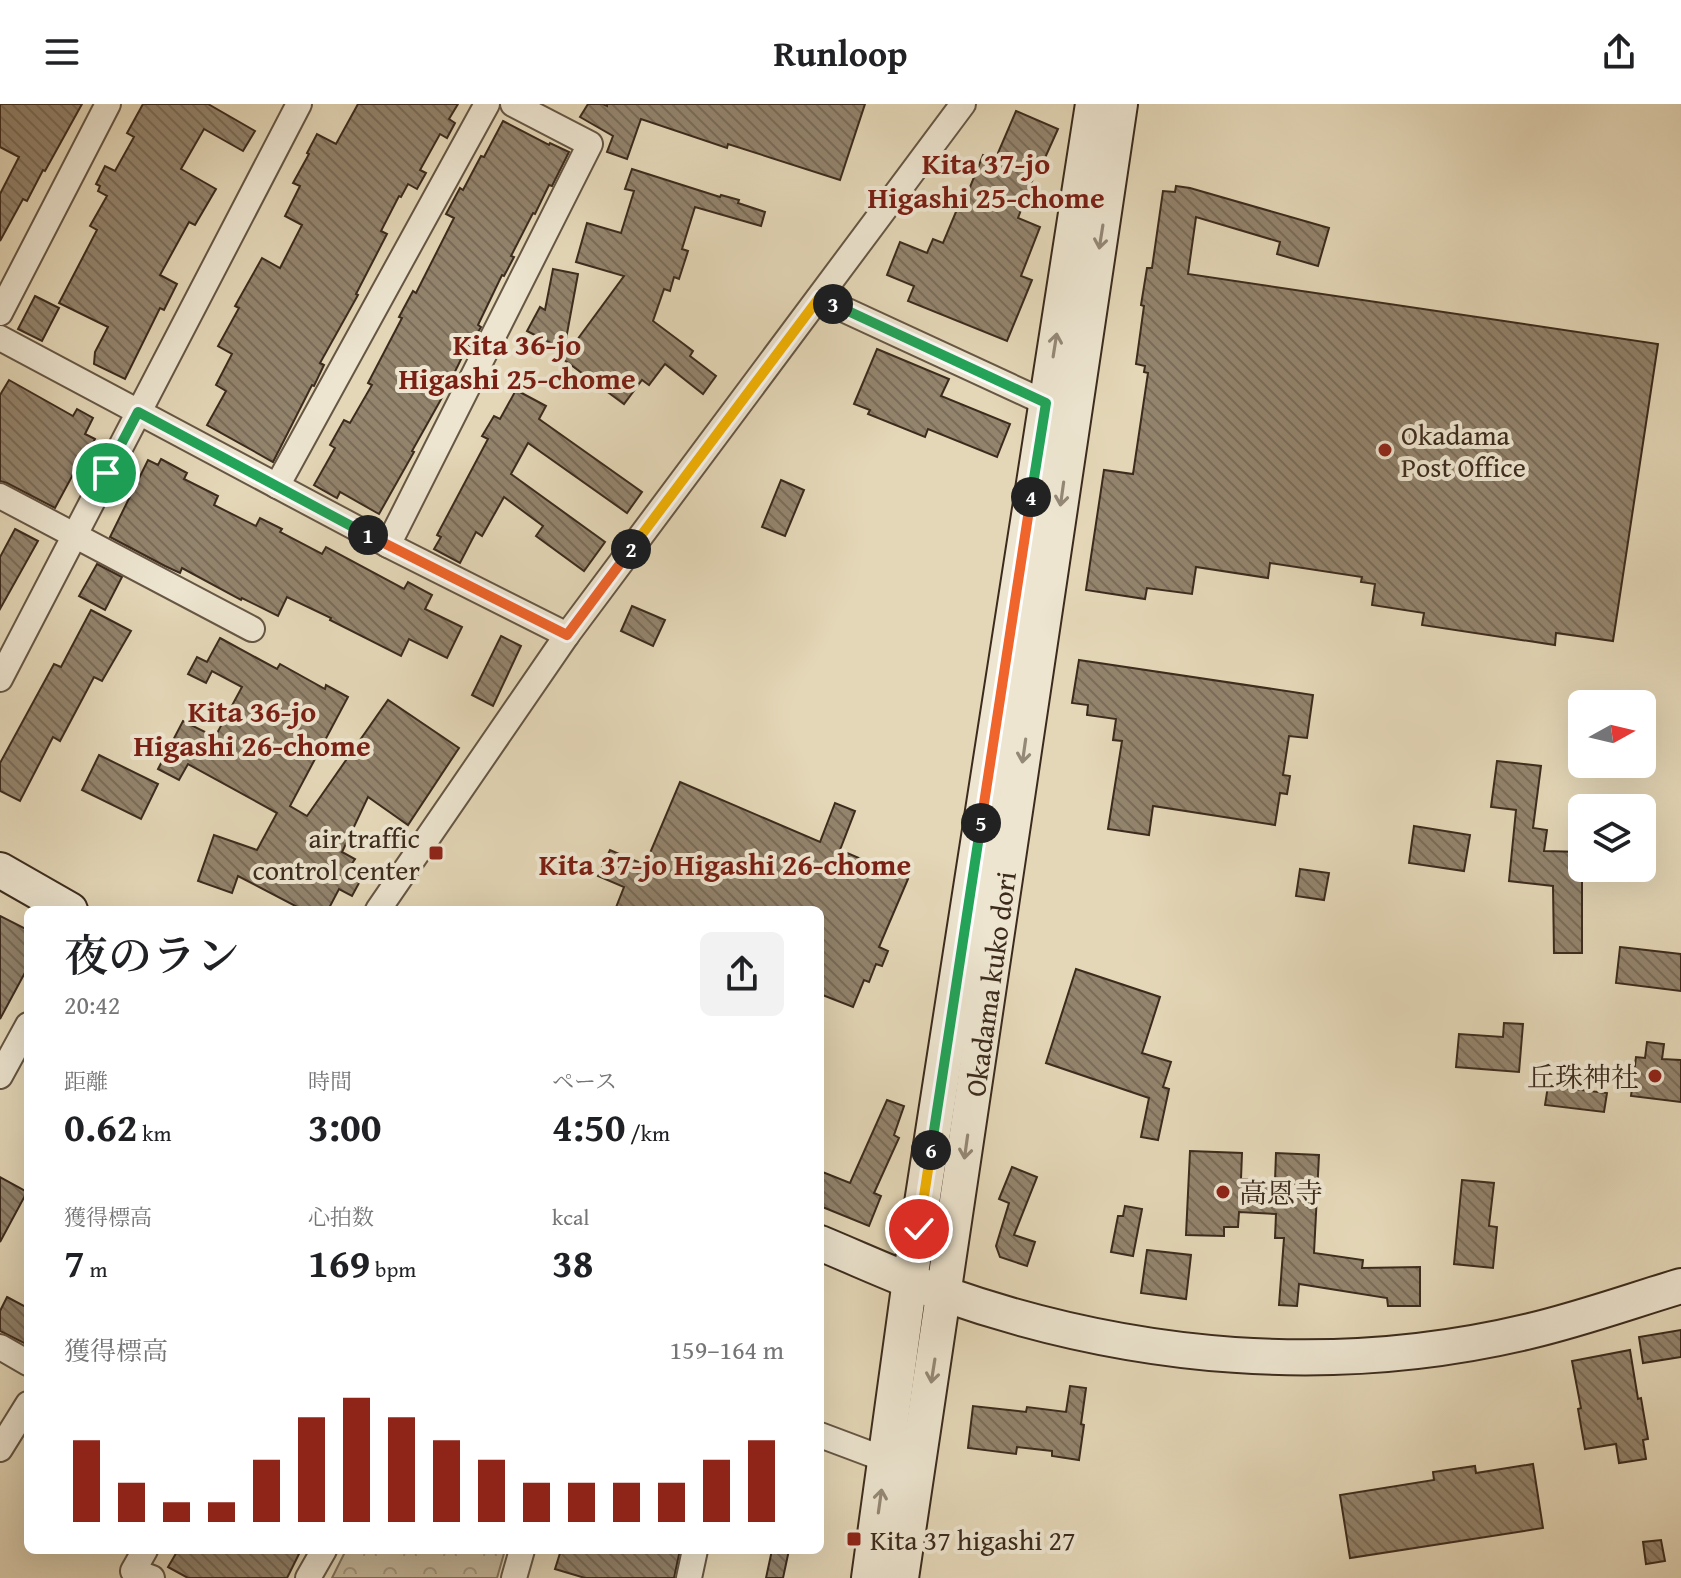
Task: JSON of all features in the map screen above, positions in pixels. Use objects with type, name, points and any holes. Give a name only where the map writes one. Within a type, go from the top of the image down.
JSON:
[{"type":"main road","name":"Okadama kuko dori","points":[[901,1578],[910,1280],[1093,104]]},
{"type":"main road","name":"Okadama kuko dori","points":[[869,1578],[902,1466],[944,1294],[1120,104]]},
{"type":"main road","points":[[0,870],[63,906]]},
{"type":"main road","points":[[824,1245],[944,1294],[1035,1322],[1112,1340],[1268,1358],[1423,1351],[1530,1331],[1681,1286]]},
{"type":"street","points":[[0,313],[108,104]]},
{"type":"street","points":[[0,679],[299,104]]},
{"type":"street","points":[[277,486],[487,104]]},
{"type":"street","points":[[388,545],[590,144],[513,104]]},
{"type":"street","points":[[381,906],[567,635],[963,104]]},
{"type":"street","points":[[819,298],[1046,403]]},
{"type":"street","points":[[0,338],[388,545],[567,635]]},
{"type":"street","points":[[0,496],[252,629]]},
{"type":"street","points":[[0,1076],[24,1032]]},
{"type":"street","points":[[0,1347],[24,1361]]},
{"type":"street","points":[[0,1449],[24,1410]]},
{"type":"street","points":[[824,1437],[902,1466]]},
{"type":"street","points":[[143,1554],[133,1571],[152,1578]]},
{"type":"street","points":[[308,1578],[322,1554]]},
{"type":"street","points":[[514,1578],[521,1554]]},
{"type":"street","points":[[689,1578],[694,1554]]},
{"type":"green space","points":[[344,1554],[504,1554],[497,1578],[332,1578]]},
{"type":"building","points":[[0,104],[82,104],[45,171],[27,201],[23,199],[0,241],[0,194],[19,157],[0,147]]},
{"type":"building","points":[[143,104],[208,104],[255,131],[243,151],[204,129],[181,169],[216,189],[195,225],[189,222],[160,275],[177,284],[164,310],[160,308],[125,379],[94,364],[95,352],[108,327],[59,303],[97,230],[90,226],[107,196],[98,191],[100,186],[96,184],[105,166],[115,171],[134,137],[127,133]]},
{"type":"building","points":[[358,104],[458,104],[449,119],[455,123],[447,138],[440,134],[420,170],[426,173],[417,189],[408,184],[399,196],[381,231],[387,234],[320,363],[324,365],[314,386],[273,462],[207,425],[226,391],[216,385],[232,354],[218,346],[239,308],[235,306],[262,258],[280,268],[302,225],[285,216],[300,186],[293,183],[317,134],[336,144]]},
{"type":"building","points":[[588,104],[865,104],[840,180],[728,144],[727,148],[641,119],[627,159],[607,152],[613,136],[580,117]]},
{"type":"building","points":[[1016,111],[1058,129],[1040,169],[1037,168],[1018,218],[1040,227],[1021,276],[1032,280],[1007,341],[908,301],[914,286],[887,275],[900,242],[927,253],[933,239],[943,243],[983,155],[995,160]]},
{"type":"building","points":[[503,121],[569,152],[552,186],[549,185],[533,213],[478,325],[481,327],[468,345],[379,514],[340,492],[337,498],[314,485],[335,448],[330,445],[344,420],[350,423],[372,385],[368,383],[402,318],[399,317],[413,291],[416,293],[454,218],[446,214],[481,156],[484,157]]},
{"type":"building","points":[[632,169],[720,197],[739,200],[738,203],[765,212],[761,226],[695,207],[682,249],[688,251],[679,279],[674,277],[670,291],[664,289],[653,321],[693,351],[690,356],[716,376],[703,394],[665,364],[649,385],[642,380],[624,404],[563,359],[624,276],[576,262],[587,223],[621,233],[634,191],[625,189]]},
{"type":"building","points":[[1176,186],[1329,228],[1318,266],[1277,254],[1280,242],[1196,217],[1188,274],[1658,344],[1613,641],[1556,633],[1555,645],[1422,625],[1424,613],[1372,605],[1375,584],[1361,582],[1362,577],[1270,563],[1268,578],[1196,567],[1192,594],[1147,588],[1145,599],[1086,590],[1104,470],[1133,474],[1148,373],[1144,372],[1145,366],[1136,364],[1144,306],[1141,305],[1147,268],[1152,268],[1163,191],[1175,192]]},
{"type":"building","points":[[553,269],[578,274],[564,350],[527,331],[540,307],[545,310]]},
{"type":"building","points":[[35,296],[59,308],[42,341],[18,329]]},
{"type":"building","points":[[877,349],[949,379],[941,396],[1010,424],[997,457],[928,429],[925,437],[868,414],[870,410],[854,404]]},
{"type":"building","points":[[9,380],[73,416],[77,409],[93,418],[85,434],[95,439],[55,508],[0,481],[0,395]]},
{"type":"building","points":[[516,390],[546,406],[539,419],[642,492],[627,513],[528,443],[511,474],[605,542],[584,571],[536,536],[543,526],[504,497],[482,536],[476,532],[460,563],[434,549],[441,537],[437,535],[488,439],[482,436],[494,416],[500,419]]},
{"type":"building","points":[[161,459],[187,473],[184,479],[218,496],[214,505],[256,526],[260,518],[322,554],[326,547],[404,589],[408,582],[432,595],[425,609],[462,627],[447,658],[409,639],[401,656],[287,597],[278,616],[182,568],[180,573],[165,566],[110,537],[148,460],[158,465]]},
{"type":"building","points":[[781,480],[804,490],[785,536],[762,527]]},
{"type":"building","points":[[15,529],[38,541],[0,609],[0,557]]},
{"type":"building","points":[[97,564],[122,577],[105,610],[79,596]]},
{"type":"building","points":[[632,606],[665,620],[653,646],[621,631]]},
{"type":"building","points":[[91,610],[131,631],[102,681],[94,677],[60,741],[53,737],[20,801],[0,791],[0,763],[54,664],[61,667]]},
{"type":"building","points":[[501,636],[521,646],[493,706],[472,695]]},
{"type":"building","points":[[220,638],[277,669],[280,664],[325,689],[326,685],[348,697],[290,806],[307,816],[388,700],[459,748],[408,825],[368,797],[342,852],[355,859],[351,865],[365,872],[352,896],[339,889],[330,906],[295,906],[238,876],[232,893],[198,881],[214,835],[257,850],[277,813],[188,764],[179,780],[158,769],[183,721],[215,737],[242,687],[212,671],[206,683],[188,674],[197,657],[207,662]]},
{"type":"building","points":[[1079,660],[1313,695],[1307,738],[1289,736],[1283,775],[1290,776],[1287,794],[1280,793],[1275,825],[1153,806],[1149,835],[1108,829],[1122,741],[1113,740],[1116,719],[1087,715],[1088,705],[1072,703]]},
{"type":"building","points":[[99,755],[158,784],[141,819],[82,790]]},
{"type":"building","points":[[1497,761],[1541,766],[1533,828],[1547,830],[1544,851],[1568,852],[1568,882],[1582,882],[1582,953],[1554,953],[1553,886],[1509,881],[1516,810],[1491,807]]},
{"type":"building","points":[[680,782],[820,842],[835,803],[855,811],[840,850],[908,879],[879,947],[888,951],[882,966],[876,964],[869,982],[864,980],[853,1007],[824,996],[824,906],[617,906],[624,887],[598,876],[610,850],[645,865]]},
{"type":"building","points":[[1414,826],[1470,835],[1464,871],[1409,863]]},
{"type":"building","points":[[1300,869],[1329,873],[1324,900],[1296,896]]},
{"type":"building","points":[[0,916],[24,928],[24,974],[0,1019]]},
{"type":"building","points":[[1620,947],[1681,954],[1681,991],[1616,983]]},
{"type":"building","points":[[1076,969],[1160,997],[1142,1053],[1171,1062],[1163,1087],[1169,1089],[1158,1140],[1141,1137],[1149,1098],[1046,1063]]},
{"type":"building","points":[[1504,1023],[1523,1024],[1519,1072],[1456,1067],[1459,1034],[1503,1037]]},
{"type":"building","points":[[1647,1042],[1664,1044],[1662,1059],[1681,1060],[1681,1102],[1631,1096],[1636,1057],[1645,1058]]},
{"type":"building","points":[[1548,1086],[1607,1093],[1604,1112],[1545,1105]]},
{"type":"building","points":[[887,1100],[904,1106],[894,1135],[899,1138],[874,1193],[881,1196],[869,1226],[824,1208],[824,1173],[850,1183]]},
{"type":"building","points":[[1190,1151],[1242,1153],[1241,1179],[1275,1181],[1276,1153],[1319,1155],[1314,1253],[1363,1260],[1362,1268],[1420,1267],[1420,1306],[1388,1306],[1387,1298],[1299,1284],[1297,1306],[1279,1305],[1284,1238],[1275,1238],[1276,1214],[1239,1212],[1238,1227],[1224,1227],[1224,1236],[1186,1235]]},
{"type":"building","points":[[1012,1167],[1037,1177],[1014,1235],[1035,1242],[1027,1266],[1000,1257],[996,1246],[1009,1203],[999,1199]]},
{"type":"building","points":[[0,1177],[24,1190],[24,1198],[0,1242]]},
{"type":"building","points":[[1462,1180],[1494,1183],[1489,1226],[1497,1227],[1493,1268],[1454,1264]]},
{"type":"building","points":[[1125,1206],[1142,1209],[1133,1256],[1111,1252],[1118,1216],[1123,1216]]},
{"type":"building","points":[[1147,1250],[1191,1255],[1186,1299],[1141,1293]]},
{"type":"building","points":[[7,1297],[24,1306],[24,1343],[0,1331],[0,1311]]},
{"type":"building","points":[[1681,1330],[1681,1357],[1643,1363],[1639,1337]]},
{"type":"building","points":[[1630,1350],[1648,1439],[1643,1440],[1646,1459],[1619,1463],[1616,1444],[1585,1449],[1572,1361]]},
{"type":"building","points":[[1070,1386],[1086,1388],[1079,1460],[1052,1456],[1052,1451],[1017,1447],[1016,1454],[968,1448],[973,1406],[1026,1412],[1027,1407],[1066,1412]]},
{"type":"building","points":[[1533,1464],[1543,1528],[1350,1558],[1340,1495],[1434,1480],[1433,1472],[1475,1466],[1476,1473]]},
{"type":"building","points":[[1661,1540],[1665,1561],[1646,1564],[1643,1542]]},
{"type":"building","points":[[176,1554],[299,1554],[287,1578],[188,1578],[168,1567]]},
{"type":"building","points":[[560,1554],[679,1554],[674,1578],[585,1578],[555,1569]]},
{"type":"building","points":[[771,1554],[788,1554],[783,1578],[766,1578]]},
{"type":"place","name":"Okadama Post Office","points":[[1385,450]]},
{"type":"place","name":"air traffic control center","points":[[436,853]]},
{"type":"place","name":"丘珠神社","points":[[1655,1076]]},
{"type":"place","name":"高恩寺","points":[[1223,1192]]},
{"type":"place","name":"Kita 37 higashi 27","points":[[854,1539]]},
{"type":"district","name":"Kita 37-jo Higashi 25-chome","points":[[986,180]]},
{"type":"district","name":"Kita 36-jo Higashi 25-chome","points":[[517,361]]},
{"type":"district","name":"Kita 36-jo Higashi 26-chome","points":[[252,728]]},
{"type":"district","name":"Kita 37-jo Higashi 26-chome","points":[[725,864]]},
{"type":"route","points":[[106,473],[138,412],[388,545],[567,635],[819,298],[1046,403],[919,1229]]}]
